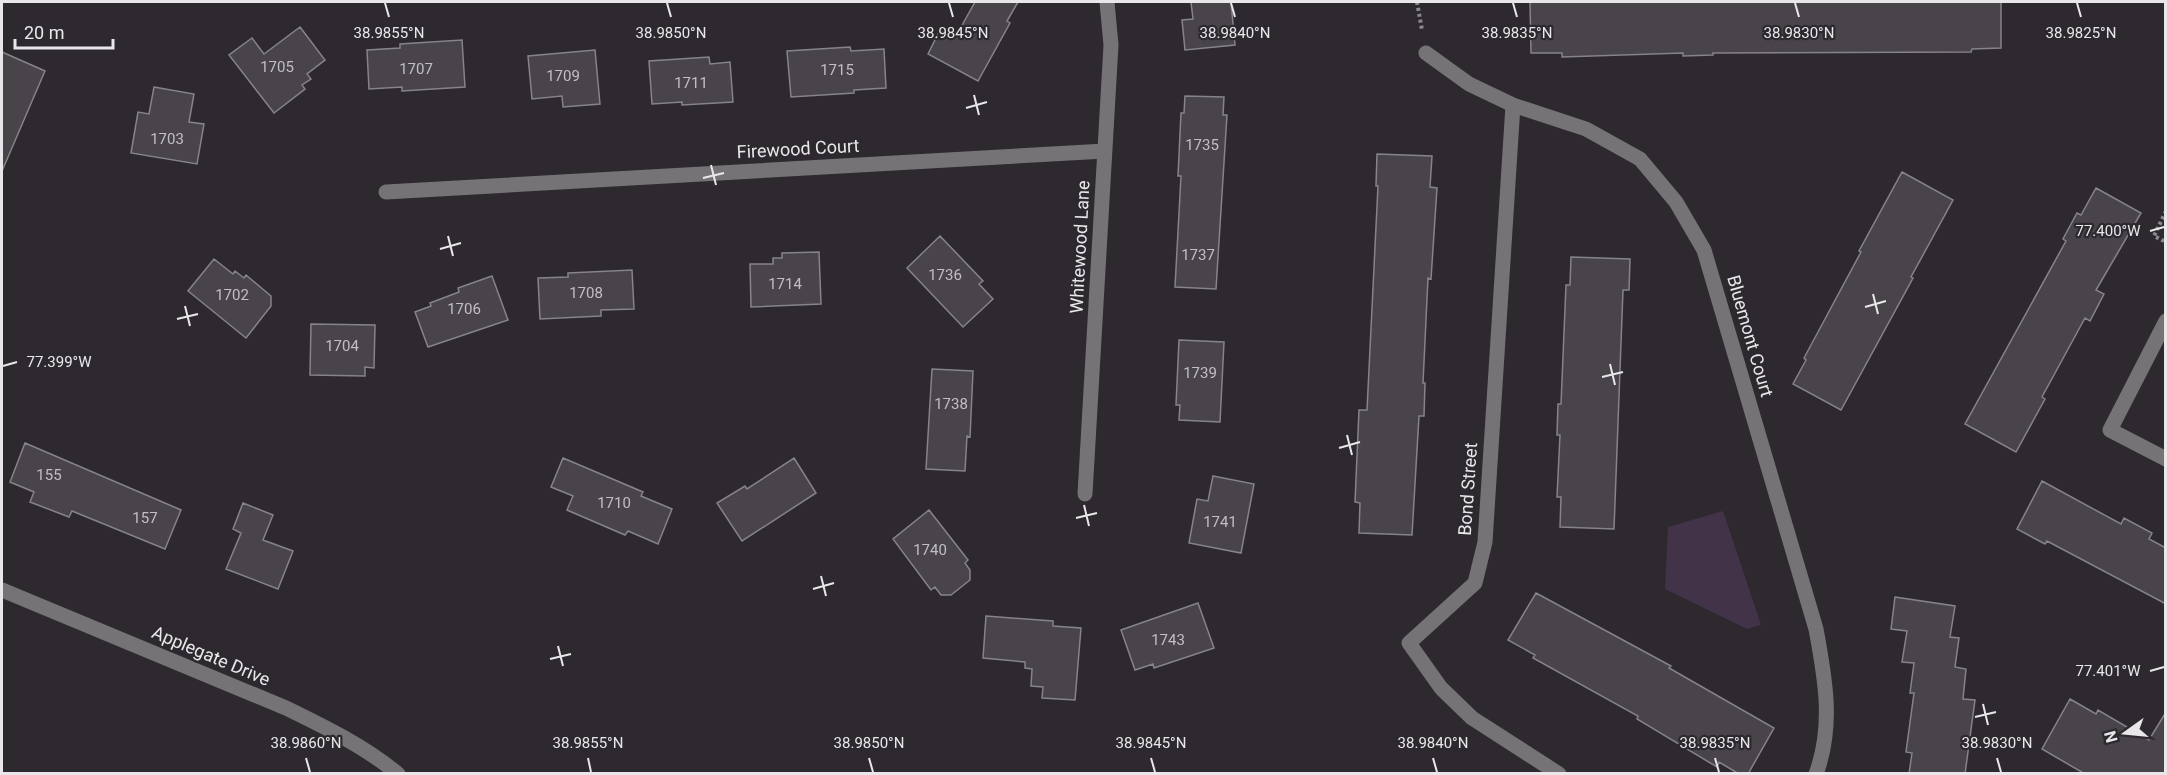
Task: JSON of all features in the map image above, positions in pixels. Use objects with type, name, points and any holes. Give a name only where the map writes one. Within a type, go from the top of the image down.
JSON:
[{"type":"street","name":"Whitewood Lane","points":[[1085,494],[1111,45],[1107,2]]},
{"type":"street","name":"Bluemont Court","points":[[1426,53],[1469,84],[1513,105],[1586,129],[1640,159],[1676,202],[1704,250],[1816,629],[1827,687],[1824,752],[1816,774]]},
{"type":"street","name":"Bond Street","points":[[1513,105],[1485,542],[1475,583],[1408,642],[1441,688],[1472,718],[1559,774]]},
{"type":"street","name":"Firewood Court","points":[[386,192],[1105,151]]},
{"type":"street","points":[[2166,321],[2110,430],[2166,459]]},
{"type":"street","name":"Applegate Drive","points":[[2,590],[286,708],[330,729],[381,760],[398,774]]},
{"type":"path","points":[[2166,211],[2154,236],[2166,242]]},
{"type":"shaded area","points":[[1723,511],[1761,625],[1747,629],[1665,589],[1668,527]]},
{"type":"building","points":[[975,2],[1018,2],[1007,21],[1010,23],[978,81],[928,54],[941,28],[956,36]]},
{"type":"building","points":[[1191,2],[1231,2],[1235,45],[1185,50],[1182,20],[1193,19]]},
{"type":"building","points":[[1530,2],[2001,2],[2001,48],[1972,49],[1971,52],[1713,53],[1713,55],[1683,56],[1683,53],[1562,57],[1562,53],[1531,53]]},
{"type":"building","points":[[300,27],[325,60],[307,74],[311,79],[302,85],[305,89],[274,113],[229,55],[252,38],[264,54]]},
{"type":"building","points":[[462,40],[465,87],[402,91],[402,87],[369,89],[367,50],[400,48],[400,44]]},
{"type":"building","points":[[850,47],[851,51],[884,49],[886,88],[854,90],[854,93],[791,97],[787,51]]},
{"type":"building","points":[[595,50],[600,104],[563,107],[562,96],[532,99],[528,56]]},
{"type":"building","points":[[2,52],[45,71],[2,171]]},
{"type":"building","points":[[709,57],[710,64],[730,62],[733,102],[652,104],[649,61]]},
{"type":"building","points":[[154,87],[194,94],[189,122],[204,124],[197,164],[131,153],[138,112],[149,114]]},
{"type":"building","points":[[1185,96],[1224,97],[1223,115],[1227,115],[1216,289],[1175,287],[1181,176],[1178,176],[1181,113],[1184,113]]},
{"type":"building","points":[[1377,154],[1432,156],[1430,187],[1437,188],[1431,279],[1428,278],[1423,383],[1425,383],[1424,416],[1419,416],[1412,535],[1359,533],[1360,503],[1355,502],[1359,410],[1367,410],[1378,186],[1376,186]]},
{"type":"building","points":[[1902,172],[1953,200],[1841,410],[1793,384],[1806,360],[1804,358],[1861,252],[1859,251]]},
{"type":"building","points":[[2096,188],[2141,213],[2096,290],[2104,294],[2090,321],[2085,318],[2042,397],[2045,399],[2016,452],[1965,424],[2066,241],[2063,239],[2077,213],[2081,215]]},
{"type":"building","points":[[940,236],[983,281],[979,284],[993,299],[963,327],[907,268]]},
{"type":"building","points":[[819,252],[821,304],[751,307],[750,264],[773,264],[773,258],[782,258],[782,253]]},
{"type":"building","points":[[1571,257],[1630,259],[1629,290],[1623,290],[1614,529],[1560,527],[1561,497],[1557,497],[1560,435],[1557,435],[1558,404],[1561,404],[1566,285],[1570,285]]},
{"type":"building","points":[[214,259],[233,274],[235,271],[244,278],[246,275],[271,296],[271,306],[246,338],[188,291]]},
{"type":"building","points":[[632,270],[634,309],[601,310],[601,316],[540,319],[538,278],[568,277],[568,273]]},
{"type":"building","points":[[492,276],[508,320],[428,347],[415,312],[431,306],[430,303],[459,292],[458,288]]},
{"type":"building","points":[[311,324],[375,325],[374,368],[365,367],[365,376],[310,375]]},
{"type":"building","points":[[1179,340],[1224,342],[1220,422],[1179,420],[1180,405],[1176,405]]},
{"type":"building","points":[[932,369],[973,371],[970,437],[967,436],[965,471],[926,469]]},
{"type":"building","points":[[25,443],[181,510],[165,549],[72,511],[69,517],[30,502],[34,492],[10,482]]},
{"type":"building","points":[[563,458],[643,492],[641,496],[672,509],[658,544],[628,531],[625,535],[567,510],[573,496],[551,487]]},
{"type":"building","points":[[794,458],[816,493],[742,541],[717,503],[745,486],[747,489]]},
{"type":"building","points":[[1213,476],[1254,484],[1241,553],[1189,543],[1197,499],[1208,501]]},
{"type":"building","points":[[2042,481],[2121,524],[2124,518],[2152,533],[2149,539],[2166,548],[2166,604],[2047,541],[2045,544],[2017,529]]},
{"type":"building","points":[[243,503],[273,515],[263,540],[293,551],[278,589],[226,569],[241,533],[233,529]]},
{"type":"building","points":[[929,510],[968,560],[965,563],[970,570],[970,580],[951,595],[941,595],[935,587],[931,590],[893,539]]},
{"type":"building","points":[[1536,593],[1671,666],[1669,668],[1774,728],[1748,774],[1739,774],[1719,762],[1717,767],[1637,719],[1638,716],[1533,658],[1535,655],[1508,640]]},
{"type":"building","points":[[1895,597],[1955,606],[1950,637],[1959,638],[1955,667],[1966,669],[1963,699],[1975,700],[1965,774],[1909,774],[1912,753],[1906,752],[1914,693],[1910,693],[1914,663],[1902,662],[1907,631],[1891,629]]},
{"type":"building","points":[[1198,603],[1214,648],[1154,668],[1153,664],[1135,670],[1121,630]]},
{"type":"building","points":[[986,616],[1053,621],[1053,626],[1081,628],[1075,700],[1042,698],[1043,687],[1031,686],[1032,669],[1025,668],[1025,662],[983,658]]},
{"type":"building","points":[[2070,699],[2096,714],[2098,710],[2149,740],[2166,712],[2166,774],[2085,774],[2042,749]]}]
